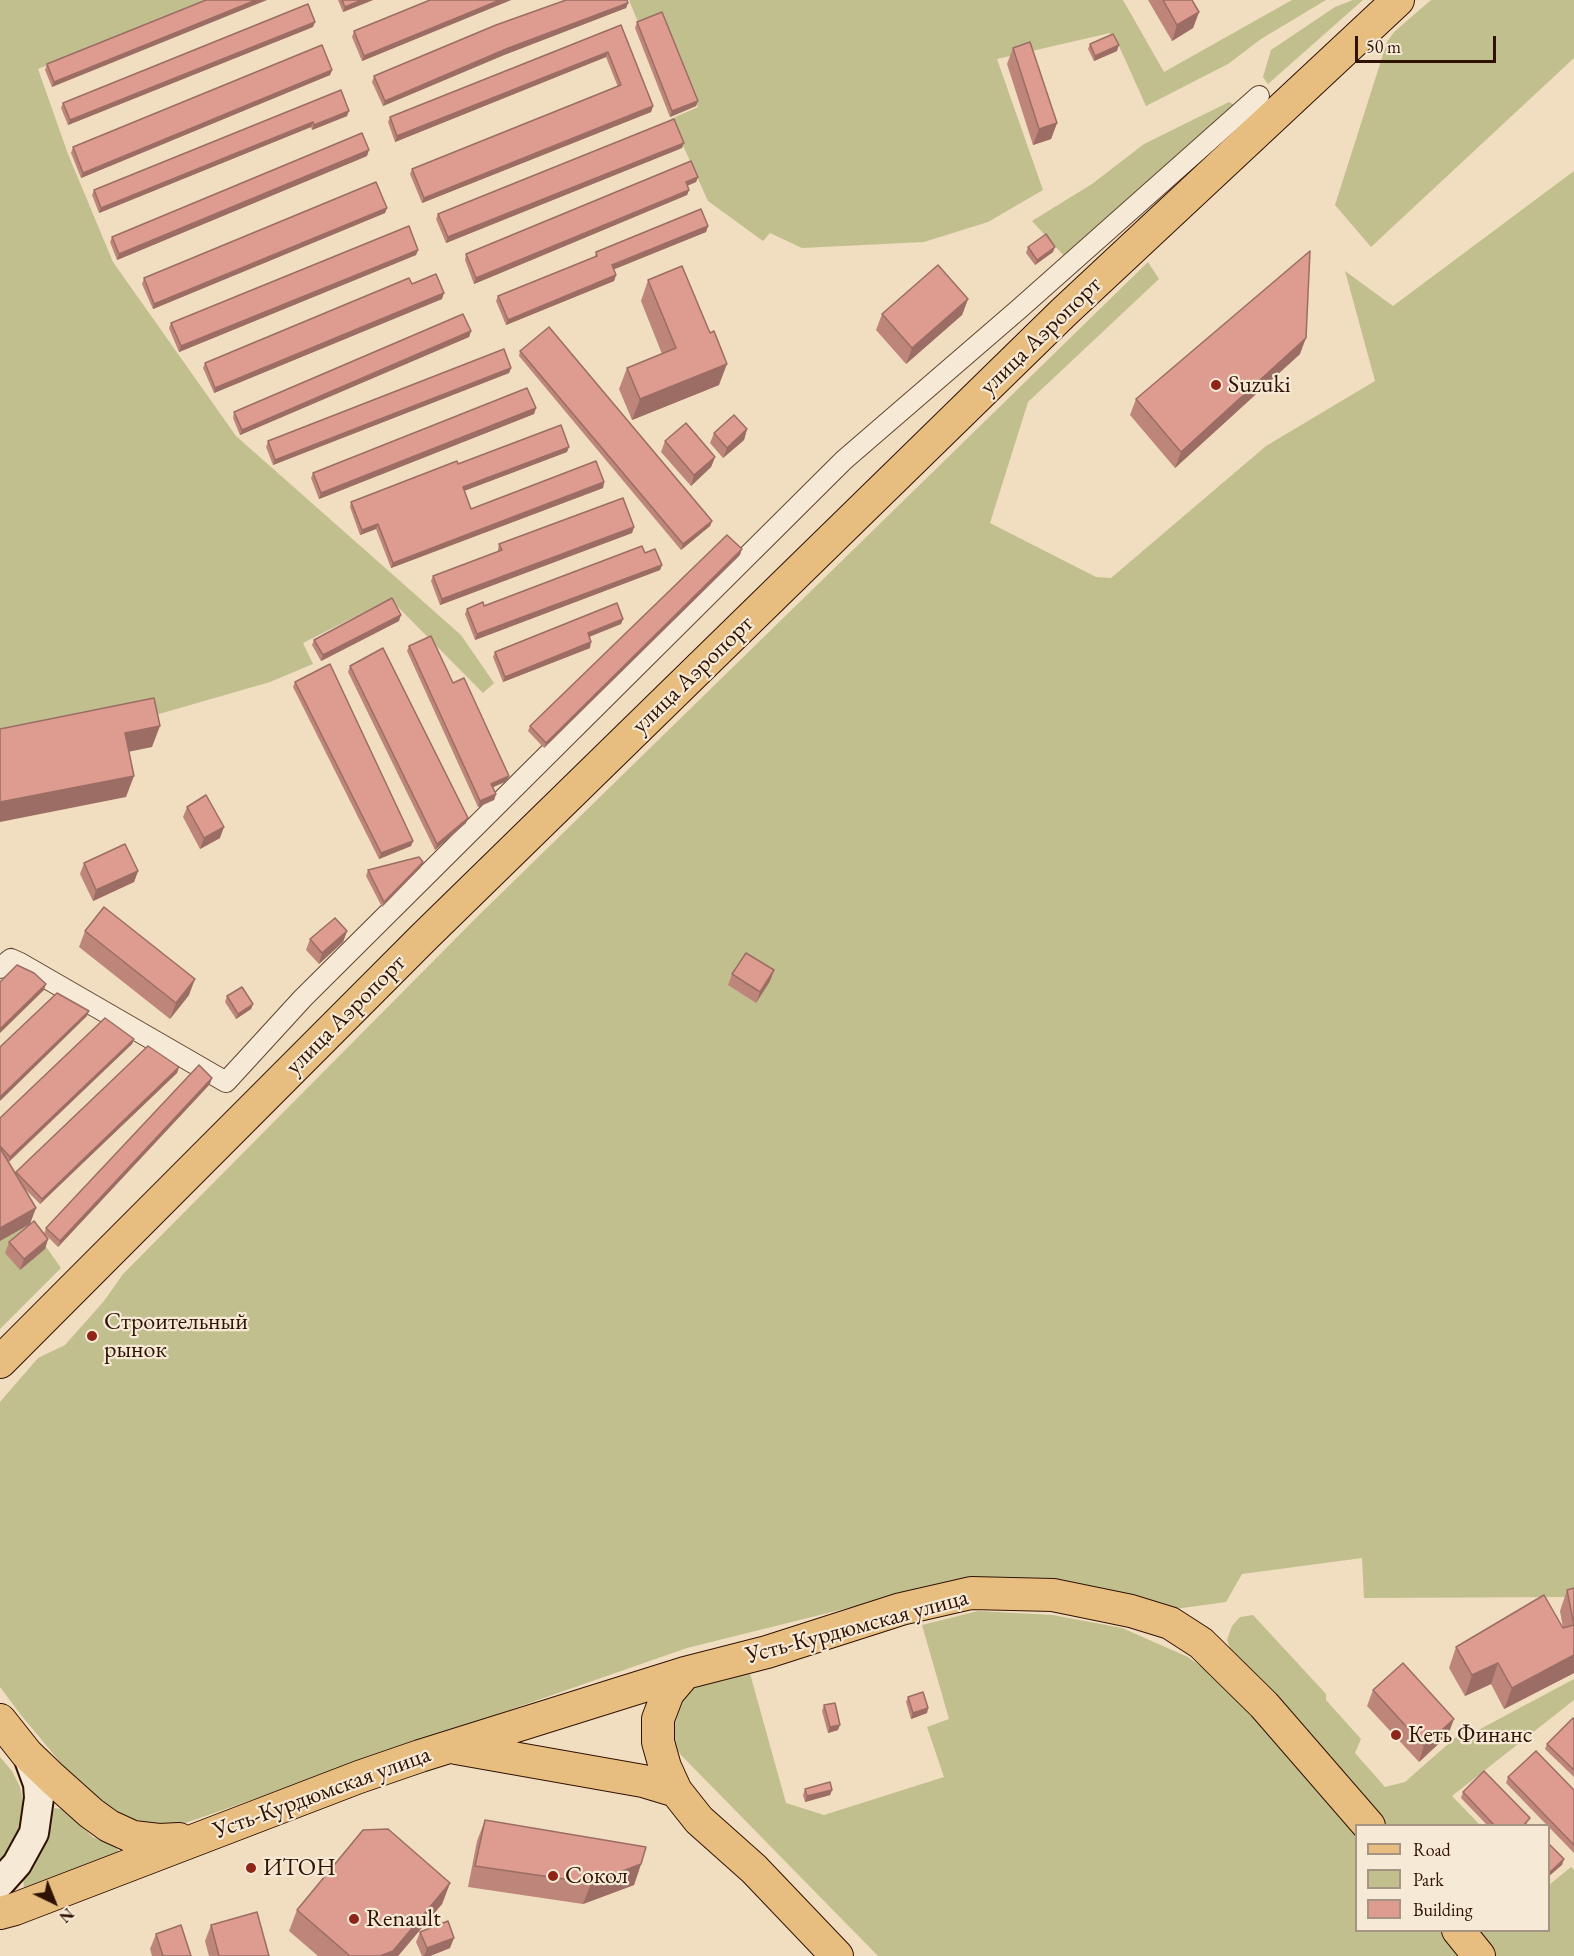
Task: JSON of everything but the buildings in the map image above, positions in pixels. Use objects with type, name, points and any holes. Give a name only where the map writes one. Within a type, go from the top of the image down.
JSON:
[{"type":"main road","name":"улица Аэропорт","points":[[0,1362],[424,937],[1064,312],[1398,0]]},
{"type":"main road","name":"Усть-Курдюмская улица","points":[[0,1913],[359,1777],[449,1747],[686,1673],[767,1652],[901,1609],[971,1593],[1053,1595],[1131,1611],[1170,1623],[1202,1643],[1264,1705],[1367,1824]]},
{"type":"main road","points":[[686,1673],[668,1693],[658,1719],[658,1742],[665,1767],[676,1791],[699,1820],[754,1869],[837,1956]]},
{"type":"main road","points":[[0,1719],[27,1754],[91,1813],[109,1826],[132,1837],[159,1840],[194,1839]]},
{"type":"main road","name":"Усть-Курдюмская улица","points":[[449,1747],[622,1777],[676,1791]]},
{"type":"main road","points":[[1460,1932],[1479,1956]]},
{"type":"street","points":[[0,968],[11,959],[20,963],[226,1082],[303,998],[844,460],[1010,317],[1259,96]]},
{"type":"street","points":[[0,1883],[17,1864],[34,1833],[39,1798],[38,1784],[27,1754]]},
{"type":"green space","points":[[0,0],[210,0],[38,69],[68,154],[113,262],[236,436],[461,635],[494,683],[483,693],[390,599],[303,643],[313,664],[270,682],[152,716],[0,740]]},
{"type":"green space","points":[[629,0],[1123,0],[1164,72],[1292,0],[1326,0],[1261,39],[1228,64],[1146,106],[1119,46],[1110,33],[997,59],[1043,190],[988,222],[924,242],[802,248],[770,233],[763,241],[708,201],[671,119],[698,107],[661,14],[638,22]]},
{"type":"green space","points":[[1353,0],[1363,0],[1268,84],[1263,77],[1271,50],[1335,7]]},
{"type":"green space","points":[[1431,0],[1574,0],[1574,58],[1371,247],[1335,205],[1387,42],[1394,32]]},
{"type":"green space","points":[[1229,102],[1238,107],[1066,258],[1032,221],[1092,184],[1144,144]]},
{"type":"green space","points":[[1574,171],[1574,1597],[1364,1598],[1362,1558],[1242,1574],[1226,1602],[1175,1609],[973,1578],[687,1648],[174,1827],[129,1824],[89,1797],[0,1687],[0,1402],[38,1358],[65,1345],[104,1301],[123,1274],[478,916],[1148,262],[1159,279],[1028,402],[990,523],[1096,577],[1111,578],[1266,446],[1375,381],[1345,271],[1393,306]]},
{"type":"green space","points":[[30,1224],[61,1268],[0,1329],[0,1241]]},
{"type":"green space","points":[[978,1611],[1053,1615],[1122,1628],[1188,1657],[1222,1682],[1355,1825],[1355,1932],[1445,1932],[1465,1956],[878,1956],[681,1755],[672,1742],[669,1717],[688,1691],[708,1680],[749,1670],[786,1803],[824,1815],[944,1777],[927,1727],[949,1719],[922,1625]]},
{"type":"green space","points":[[1253,1615],[1326,1694],[1326,1700],[1361,1739],[1355,1753],[1385,1787],[1405,1782],[1464,1730],[1469,1735],[1574,1679],[1574,1700],[1452,1796],[1479,1824],[1384,1824],[1231,1651],[1227,1640],[1232,1626],[1240,1617]]},
{"type":"green space","points":[[0,1757],[12,1771],[20,1787],[23,1802],[22,1821],[17,1842],[0,1869]]},
{"type":"green space","points":[[55,1808],[61,1809],[93,1837],[116,1847],[120,1854],[32,1891],[24,1887],[23,1879],[34,1866],[43,1849],[50,1813]]},
{"type":"green space","points":[[1571,1867],[1574,1870],[1574,1956],[1493,1956],[1473,1932],[1550,1932],[1550,1884]]},
{"type":"place","name":"Suzuki","points":[[1216,385]]},
{"type":"place","name":"Строительный рынок","points":[[92,1336]]},
{"type":"place","name":"Кеть Финанс","points":[[1396,1735]]},
{"type":"place","name":"ИТОН","points":[[251,1868]]},
{"type":"place","name":"Сокол","points":[[553,1876]]},
{"type":"place","name":"Renault","points":[[354,1919]]}]
